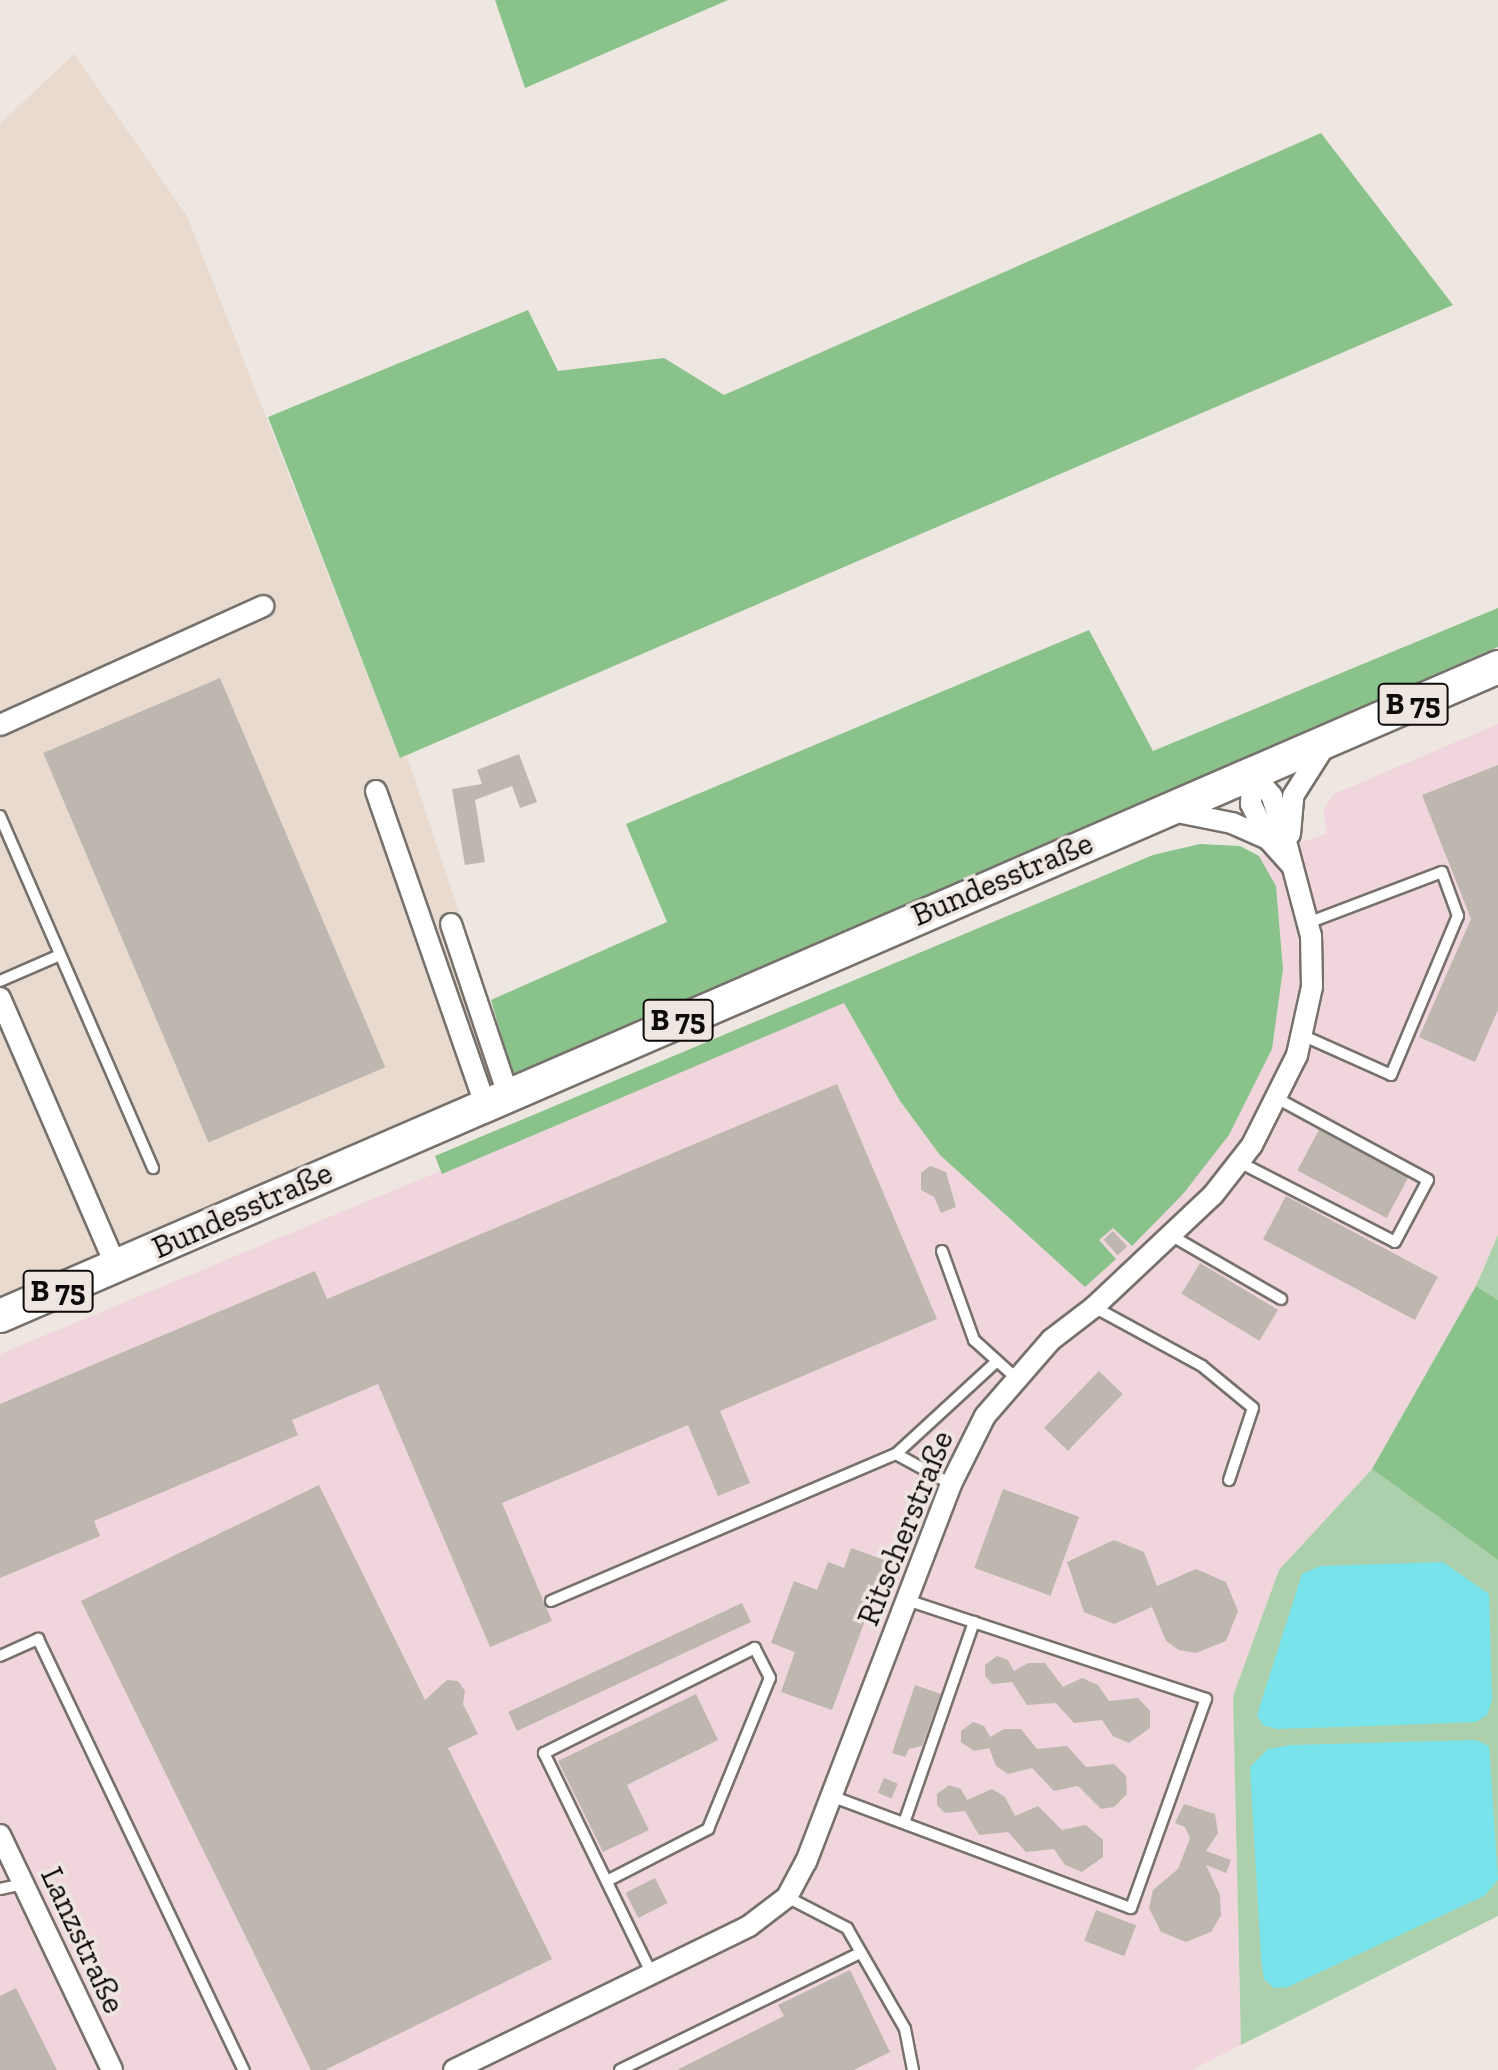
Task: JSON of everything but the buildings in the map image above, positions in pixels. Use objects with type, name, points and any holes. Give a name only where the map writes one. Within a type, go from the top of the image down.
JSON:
[{"type":"main road","name":"Bundesstraße","points":[[0,1316],[1498,667]]},
{"type":"street","points":[[0,725],[263,606]]},
{"type":"street","name":"Ritscherstraße","points":[[1292,866],[1290,805],[1329,741]]},
{"type":"street","name":"Ritscherstraße","points":[[1253,774],[1249,794],[1268,839],[1292,866]]},
{"type":"street","name":"Ritscherstraße","points":[[454,2070],[749,1926],[787,1897],[831,1796],[951,1484],[985,1416],[1015,1377],[1051,1340],[1094,1307],[1172,1236],[1239,1162],[1278,1099],[1304,1036],[1312,977],[1308,923],[1272,796],[1253,774]]},
{"type":"street","points":[[376,791],[496,1099]]},
{"type":"street","name":"Ritscherstraße","points":[[1166,811],[1232,823],[1268,839]]},
{"type":"street","points":[[451,924],[496,1099]]},
{"type":"street","points":[[0,998],[116,1266]]},
{"type":"street","name":"Lanzstraße","points":[[0,1835],[112,2070]]},
{"type":"lane","points":[[0,816],[153,1168]]},
{"type":"lane","points":[[1304,1036],[1391,1075],[1458,916],[1442,872],[1308,923]]},
{"type":"lane","points":[[0,981],[60,955]]},
{"type":"lane","points":[[1239,1162],[1395,1242],[1428,1180],[1278,1099]]},
{"type":"lane","points":[[1172,1236],[1281,1299]]},
{"type":"lane","points":[[942,1251],[974,1340],[995,1363],[1015,1377]]},
{"type":"lane","points":[[1094,1307],[1202,1366],[1253,1408],[1229,1480]]},
{"type":"lane","points":[[551,1601],[896,1454],[995,1363]]},
{"type":"lane","points":[[896,1454],[951,1484]]},
{"type":"lane","points":[[831,1796],[1131,1908],[1206,1699],[907,1600]]},
{"type":"lane","points":[[904,1823],[974,1622]]},
{"type":"lane","points":[[0,1656],[38,1639],[244,2070]]},
{"type":"lane","points":[[607,1881],[708,1829],[770,1678],[755,1648],[544,1753],[652,1974]]},
{"type":"lane","points":[[0,1889],[24,1884]]},
{"type":"lane","points":[[787,1897],[847,1928],[905,2029],[913,2070]]},
{"type":"lane","points":[[620,2070],[860,1953]]},
{"type":"shaded area","points":[[74,54],[187,216],[400,758],[407,756],[513,1076],[0,1297],[0,124]]},
{"type":"shaded area","points":[[1498,724],[1498,1235],[1476,1286],[1372,1469],[1279,1570],[1233,1696],[1241,2045],[1192,2070],[0,2070],[0,1354],[844,1003],[900,1101],[940,1155],[1085,1286],[1116,1259],[1098,1240],[1113,1228],[1132,1246],[1272,1049],[1283,969],[1276,886],[1259,856],[1326,834],[1324,809],[1334,794]]},
{"type":"green space","points":[[495,0],[728,0],[525,88]]},
{"type":"green space","points":[[1321,133],[1453,305],[400,758],[268,417],[528,310],[558,371],[664,358],[724,395]]},
{"type":"green space","points":[[1498,608],[1498,647],[513,1076],[491,1000],[667,922],[626,824],[1089,630],[1153,751]]},
{"type":"green space","points":[[1200,844],[1240,846],[1259,856],[1276,886],[1283,969],[1272,1049],[1229,1135],[1183,1194],[1132,1246],[1113,1228],[1099,1240],[1116,1259],[1085,1287],[940,1155],[900,1101],[844,1003],[442,1174],[435,1156],[1153,855]]},
{"type":"green space","points":[[1498,1235],[1498,1300],[1476,1286]]},
{"type":"green space","points":[[1476,1286],[1498,1300],[1498,1560],[1372,1469]]},
{"type":"green space","points":[[1372,1469],[1498,1560],[1498,1916],[1241,2045],[1233,1696],[1279,1570]]},
{"type":"water","points":[[1443,1562],[1489,1594],[1492,1700],[1487,1715],[1476,1722],[1276,1729],[1263,1725],[1257,1715],[1302,1574],[1320,1566]]},
{"type":"water","points":[[1476,1740],[1489,1746],[1498,1880],[1484,1896],[1288,1987],[1274,1988],[1264,1979],[1261,1958],[1250,1767],[1268,1749],[1291,1745]]}]
